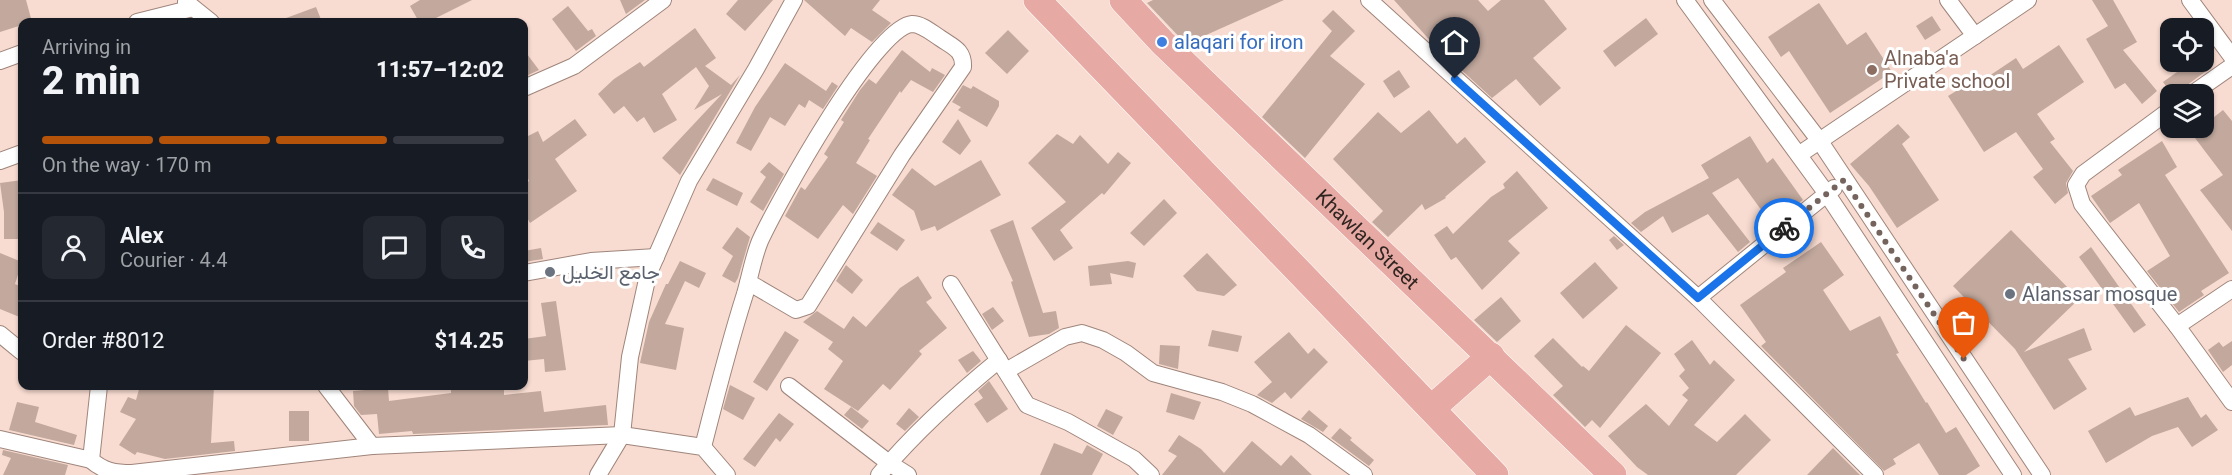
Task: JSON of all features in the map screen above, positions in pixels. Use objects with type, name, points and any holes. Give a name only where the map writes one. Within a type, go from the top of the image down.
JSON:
[{"type":"main road","points":[[1037,0],[1495,475]]},
{"type":"main road","name":"Khawlan Street","points":[[1124,0],[1163,43],[1613,475]]},
{"type":"main road","points":[[1431,408],[1491,356]]},
{"type":"street","points":[[528,86],[574,66],[663,0]]},
{"type":"street","points":[[598,475],[622,435],[630,357],[648,275],[689,181],[762,59],[794,0]]},
{"type":"street","points":[[1369,0],[1698,298],[1875,475]]},
{"type":"street","points":[[1685,0],[1800,154],[2013,475]]},
{"type":"street","points":[[1712,0],[1819,140],[2042,475]]},
{"type":"street","points":[[1948,0],[1975,36]]},
{"type":"street","points":[[1800,154],[2028,0]]},
{"type":"street","points":[[2190,0],[2232,57]]},
{"type":"street","points":[[149,18],[189,4],[206,18]]},
{"type":"street","points":[[703,447],[748,282],[760,242],[852,81],[880,47],[900,28],[912,24],[924,27],[958,50],[963,58],[963,68],[902,155],[808,306],[802,310],[796,310],[748,282]]},
{"type":"street","points":[[0,61],[18,54]]},
{"type":"street","points":[[2206,84],[2232,66]]},
{"type":"street","points":[[2160,117],[2083,174],[2076,185],[2082,204],[2177,326],[2232,402]]},
{"type":"street","points":[[0,161],[18,154]]},
{"type":"street","points":[[1698,298],[1844,180]]},
{"type":"street","points":[[528,272],[591,261],[656,257]]},
{"type":"street","points":[[951,284],[1027,405],[1068,422],[1134,459],[1151,475]]},
{"type":"street","points":[[2177,326],[2232,289]]},
{"type":"street","points":[[884,469],[960,393],[1003,365],[1065,337],[1082,333],[1102,340],[1126,353],[1153,373],[1222,392],[1252,404],[1309,435],[1364,475]]},
{"type":"street","points":[[0,334],[18,349]]},
{"type":"street","points":[[789,386],[884,469],[908,475]]},
{"type":"street","points":[[91,460],[99,390]]},
{"type":"street","points":[[329,390],[372,446]]},
{"type":"street","points":[[0,439],[91,460],[99,467],[113,473],[131,474],[372,446],[622,435],[703,447],[727,475]]},
{"type":"building","points":[[0,0],[26,0],[31,18],[18,18],[18,26],[0,32]]},
{"type":"building","points":[[420,0],[472,0],[436,18],[417,18],[410,6]]},
{"type":"building","points":[[620,0],[645,0],[626,14]]},
{"type":"building","points":[[738,0],[773,0],[745,31],[726,14]]},
{"type":"building","points":[[804,0],[880,0],[872,10],[891,23],[872,42],[851,28],[845,36]]},
{"type":"building","points":[[1153,0],[1284,0],[1186,44],[1147,3]]},
{"type":"building","points":[[1394,0],[1478,0],[1488,11],[1501,0],[1544,0],[1567,29],[1533,58],[1561,88],[1540,106],[1516,79],[1492,98],[1434,45]]},
{"type":"building","points":[[2092,0],[2113,0],[2137,42],[2123,50],[2157,91],[2142,104],[2125,83],[2115,89],[2086,39],[2108,26]]},
{"type":"building","points":[[1819,3],[1847,45],[1866,32],[1892,72],[1830,113],[1789,51],[1781,57],[1768,37]]},
{"type":"building","points":[[568,6],[588,31],[592,29],[596,36],[576,51],[552,19]]},
{"type":"building","points":[[316,7],[320,18],[286,18]]},
{"type":"building","points":[[1333,10],[1355,31],[1330,56],[1365,84],[1305,158],[1262,117],[1332,31],[1322,21]]},
{"type":"building","points":[[1932,16],[1941,30],[1925,40],[1916,26]]},
{"type":"building","points":[[1646,18],[1658,34],[1615,67],[1603,51]]},
{"type":"building","points":[[695,28],[716,58],[705,66],[731,85],[740,75],[680,175],[662,158],[722,94],[694,110],[709,86],[696,67],[662,94],[677,120],[654,133],[644,117],[637,122],[624,106],[614,114],[598,94],[614,79],[640,62],[644,67]]},
{"type":"building","points":[[1008,30],[1029,51],[1007,74],[985,53]]},
{"type":"building","points":[[2059,45],[2084,82],[2037,114],[2055,139],[2050,142],[2073,171],[2066,183],[2068,193],[2055,204],[2033,177],[2043,169],[2016,132],[1984,152],[1948,96],[1966,85],[1968,90],[2016,58],[2023,69]]},
{"type":"building","points":[[902,50],[930,72],[932,68],[945,75],[933,92],[911,80],[901,93],[900,91],[868,139],[870,140],[856,163],[877,176],[853,214],[843,205],[818,239],[785,216],[801,187],[805,190],[828,157],[824,154],[844,122],[841,120],[860,90],[869,79],[876,84]]},
{"type":"building","points":[[528,55],[539,70],[528,75]]},
{"type":"building","points":[[785,63],[826,91],[832,82],[838,86],[823,109],[809,100],[805,108],[799,104],[785,126],[770,117],[751,151],[736,143],[755,107]]},
{"type":"building","points":[[1399,70],[1410,87],[1394,98],[1383,81]]},
{"type":"building","points":[[2177,72],[2205,72],[2189,84],[2164,84],[2163,82]]},
{"type":"building","points":[[963,85],[971,89],[973,86],[999,101],[999,106],[987,127],[958,110],[961,107],[952,102]]},
{"type":"building","points":[[1429,110],[1457,144],[1465,137],[1486,162],[1446,198],[1425,210],[1422,204],[1388,237],[1372,222],[1383,211],[1333,159],[1378,112],[1401,133]]},
{"type":"building","points":[[2223,110],[2232,121],[2232,231],[2200,190],[2223,175],[2195,138],[2214,138],[2214,117]]},
{"type":"building","points":[[575,119],[587,135],[555,159],[577,191],[530,223],[528,219],[528,136],[538,131],[543,142]]},
{"type":"building","points":[[958,119],[971,141],[960,155],[942,142]]},
{"type":"building","points":[[1898,124],[1910,137],[1902,144],[1939,200],[1897,228],[1869,186],[1850,164]]},
{"type":"building","points":[[1057,134],[1073,144],[1080,135],[1108,164],[1118,152],[1131,163],[1104,195],[1102,193],[1060,230],[1073,248],[1054,261],[1031,228],[1066,202],[1028,163]]},
{"type":"building","points":[[1750,136],[1767,163],[1773,158],[1803,200],[1770,222],[1738,178],[1712,193],[1750,242],[1738,252],[1708,214],[1672,233],[1663,216],[1641,232],[1631,223],[1645,212],[1709,178],[1701,165]]},
{"type":"building","points":[[2162,141],[2177,167],[2165,175],[2229,273],[2201,291],[2204,295],[2179,312],[2147,271],[2170,256],[2139,203],[2110,223],[2091,196],[2122,175],[2118,170]]},
{"type":"building","points":[[981,160],[1001,195],[937,231],[935,226],[921,231],[914,211],[892,195],[912,168],[935,186]]},
{"type":"building","points":[[769,162],[784,174],[763,211],[750,202],[766,177],[760,172]]},
{"type":"building","points":[[1517,171],[1548,208],[1508,241],[1520,253],[1482,290],[1456,257],[1451,260],[1434,235],[1447,226],[1453,234],[1491,197],[1505,188],[1503,184]]},
{"type":"building","points":[[713,178],[743,193],[737,206],[706,190]]},
{"type":"building","points":[[18,181],[18,239],[4,239],[4,212],[0,183]]},
{"type":"building","points":[[1164,199],[1177,213],[1144,246],[1130,233]]},
{"type":"building","points":[[1013,220],[1043,313],[1056,311],[1059,328],[1049,334],[1029,337],[1011,282],[1013,281],[990,230]]},
{"type":"building","points":[[878,222],[905,240],[897,251],[870,233]]},
{"type":"building","points":[[737,227],[750,237],[735,283],[722,276],[733,256],[722,248]]},
{"type":"building","points":[[2011,230],[2079,299],[2024,352],[2084,328],[2092,350],[2068,359],[2087,389],[2054,410],[2015,349],[1953,286]]},
{"type":"building","points":[[1614,236],[1624,245],[1617,250],[1609,240]]},
{"type":"building","points":[[1821,242],[1844,275],[1823,290],[1850,331],[1880,316],[1899,353],[1896,354],[1946,433],[1956,427],[1980,466],[1966,475],[1939,475],[1919,443],[1893,459],[1896,464],[1884,471],[1761,346],[1766,342],[1740,305],[1786,272],[1783,268]]},
{"type":"building","points":[[2091,247],[2146,325],[2134,333],[2079,257]]},
{"type":"building","points":[[541,248],[543,259],[528,261],[528,250]]},
{"type":"building","points":[[0,253],[18,260],[15,284],[18,285],[18,316],[0,309]]},
{"type":"building","points":[[1207,253],[1237,285],[1224,296],[1197,291],[1183,276]]},
{"type":"building","points":[[680,261],[706,273],[699,288],[685,281],[665,324],[684,328],[676,370],[640,363],[649,322],[666,284]]},
{"type":"building","points":[[1128,261],[1136,263],[1133,278],[1110,273],[1112,284],[1090,286],[1088,266]]},
{"type":"building","points":[[1595,262],[1618,288],[1583,319],[1560,293]]},
{"type":"building","points":[[846,265],[863,280],[852,294],[836,281]]},
{"type":"building","points":[[918,276],[932,298],[926,302],[947,328],[919,351],[922,354],[890,390],[883,384],[858,411],[824,389],[843,361],[828,349],[833,342],[803,322],[817,311],[844,329],[853,316],[866,327],[900,288]]},
{"type":"building","points":[[1501,297],[1521,321],[1497,342],[1474,320]]},
{"type":"building","points":[[556,301],[566,370],[545,372],[544,359],[528,361],[528,338],[546,336],[541,303]]},
{"type":"building","points":[[993,307],[1004,321],[992,330],[982,314]]},
{"type":"building","points":[[1626,325],[1661,353],[1600,428],[1592,420],[1585,427],[1553,395],[1563,386],[1534,356],[1553,338],[1589,371]]},
{"type":"building","points":[[1212,330],[1242,336],[1238,352],[1208,346]]},
{"type":"building","points":[[785,331],[799,340],[767,391],[753,382]]},
{"type":"building","points":[[1289,332],[1308,354],[1314,348],[1328,362],[1291,399],[1285,392],[1272,403],[1257,395],[1272,382],[1254,362]]},
{"type":"building","points":[[1692,340],[1710,365],[1714,360],[1735,380],[1694,425],[1717,442],[1745,414],[1771,440],[1736,475],[1648,475],[1637,467],[1608,436],[1646,404],[1669,426],[1688,400],[1682,395],[1689,388],[1679,376],[1685,370],[1674,354]]},
{"type":"building","points":[[2232,341],[2232,365],[2223,372],[2208,350],[2219,342],[2223,347]]},
{"type":"building","points":[[1160,345],[1180,346],[1178,369],[1159,364]]},
{"type":"building","points":[[973,351],[981,361],[967,373],[958,360]]},
{"type":"building","points":[[989,381],[1008,409],[987,423],[974,404],[983,398],[978,391]]},
{"type":"building","points":[[730,385],[755,398],[743,420],[723,409]]},
{"type":"building","points":[[139,390],[214,390],[211,443],[234,441],[235,451],[165,459],[137,452],[135,455],[119,445],[136,419],[120,412],[128,397],[136,400]]},
{"type":"building","points":[[388,390],[389,401],[451,393],[451,390],[504,390],[504,395],[541,391],[544,412],[606,405],[608,425],[379,434],[377,414],[361,415],[354,406],[353,391]]},
{"type":"building","points":[[1171,393],[1201,402],[1194,420],[1166,412]]},
{"type":"building","points":[[2188,397],[2201,418],[2206,414],[2218,430],[2192,447],[2178,427],[2152,436],[2106,463],[2088,431],[2130,407],[2135,416]]},
{"type":"building","points":[[17,402],[39,407],[35,422],[77,435],[74,445],[9,430]]},
{"type":"building","points":[[851,407],[869,421],[862,429],[844,415]]},
{"type":"building","points":[[909,408],[919,417],[905,431],[896,424]]},
{"type":"building","points":[[1106,409],[1123,417],[1113,435],[1097,426]]},
{"type":"building","points":[[1309,410],[1328,426],[1323,432],[1301,419]]},
{"type":"building","points":[[289,411],[309,411],[309,441],[289,441]]},
{"type":"building","points":[[779,413],[794,424],[780,442],[776,438],[755,467],[743,459]]},
{"type":"building","points":[[1340,428],[1352,438],[1350,440],[1374,460],[1369,466],[1331,438]]},
{"type":"building","points":[[1179,435],[1201,449],[1224,473],[1252,441],[1281,466],[1291,455],[1312,475],[1162,475],[1177,456],[1168,451]]},
{"type":"building","points":[[1054,443],[1082,454],[1087,445],[1103,454],[1092,475],[1040,475]]},
{"type":"building","points":[[1833,448],[1860,475],[1807,475]]},
{"type":"building","points":[[3,450],[68,465],[65,475],[3,475],[11,458],[2,455]]},
{"type":"way so far","points":[[1784,228],[1844,180],[1964,359]]},
{"type":"place","name":"alaqari for iron","points":[[1162,42]]},
{"type":"place","name":"Alnaba'a Private school","points":[[1872,70]]},
{"type":"place","name":"جامع الخليل","points":[[550,272]]},
{"type":"place","name":"Alanssar mosque","points":[[2010,294]]},
{"type":"route","points":[[1455,79],[1698,298],[1784,228]]}]
